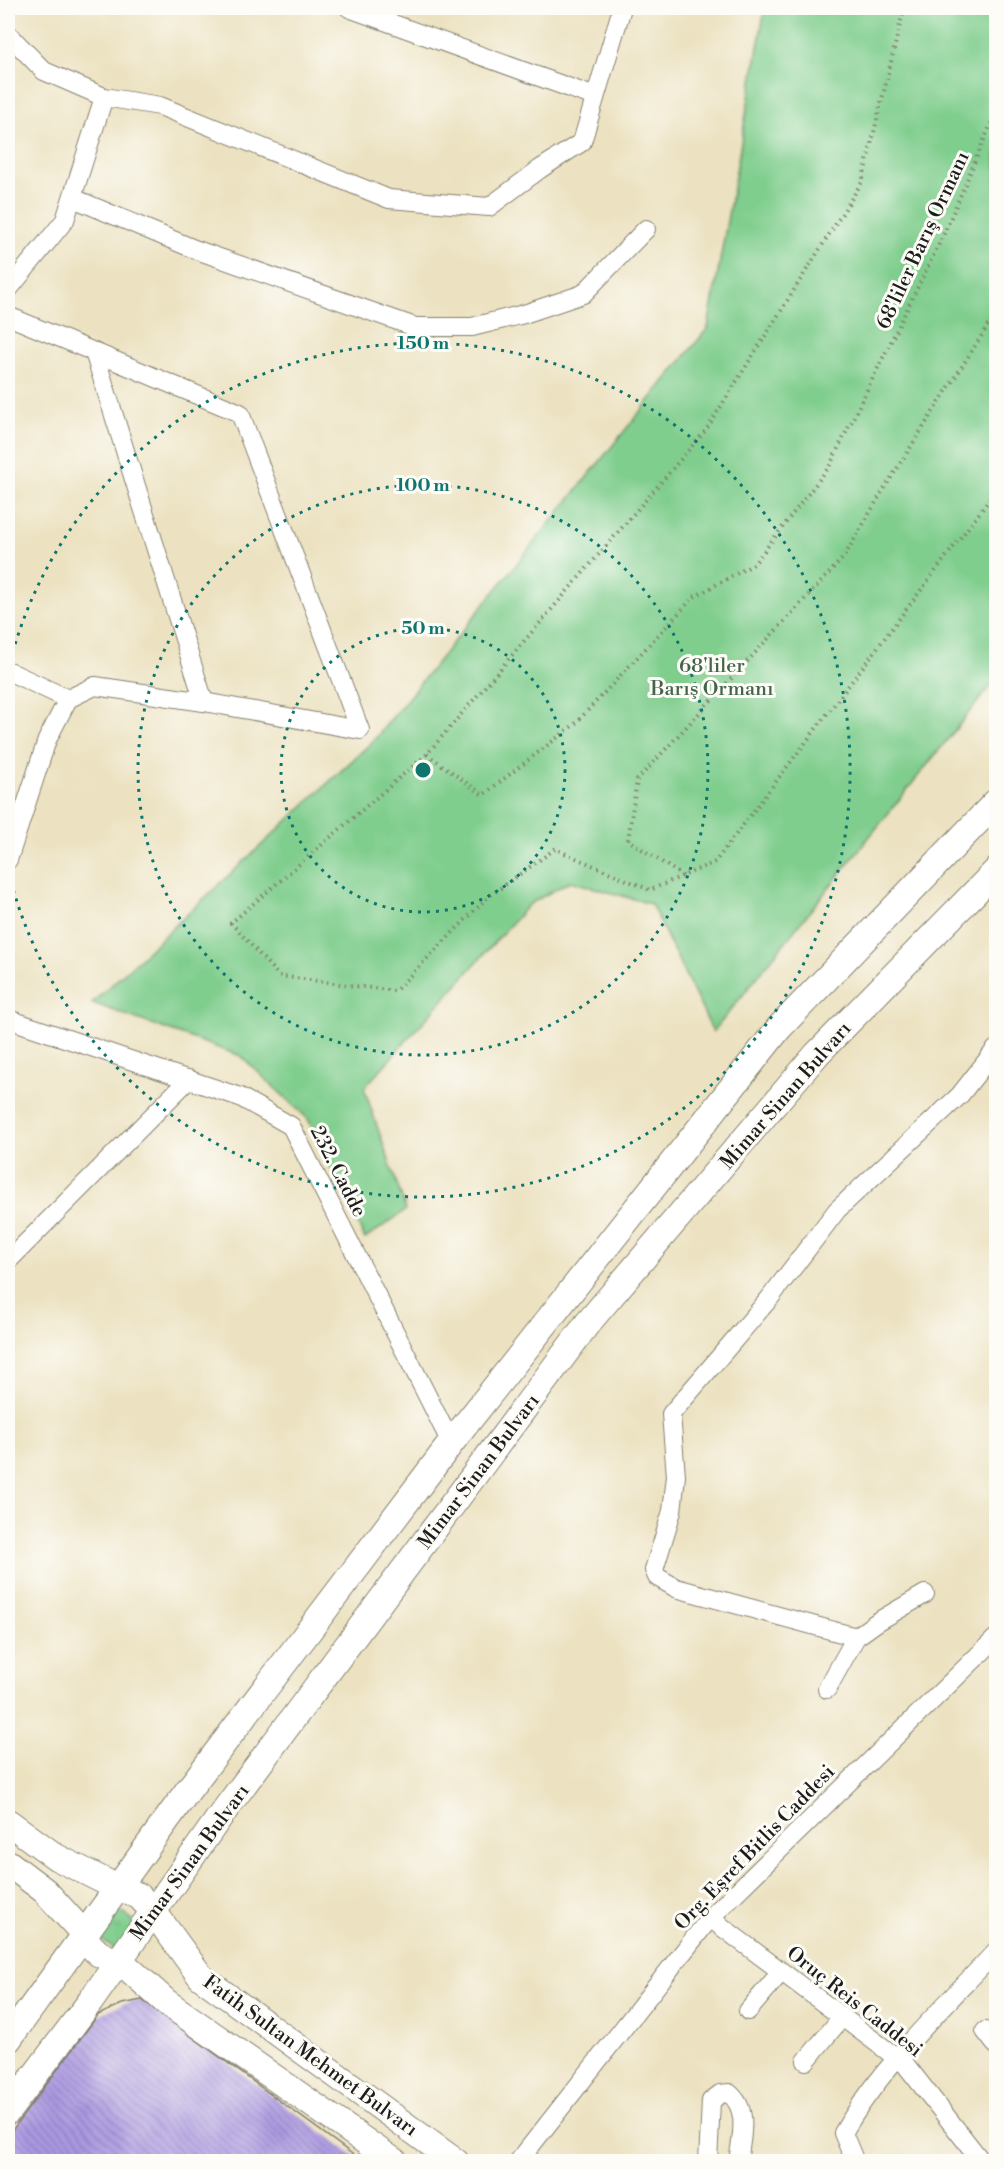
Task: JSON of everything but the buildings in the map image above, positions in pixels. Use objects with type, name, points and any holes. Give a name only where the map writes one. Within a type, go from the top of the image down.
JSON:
[{"type":"main road","name":"Mimar Sinan Bulvarı","points":[[8,2040],[196,1780],[450,1443],[779,1028],[996,802]]},
{"type":"main road","name":"Mimar Sinan Bulvarı","points":[[8,2111],[90,2002],[221,1815],[587,1324],[817,1054],[996,871]]},
{"type":"main road","points":[[8,1822],[56,1857],[118,1888]]},
{"type":"main road","points":[[8,1863],[45,1891],[84,1934]]},
{"type":"main road","name":"Fatih Sultan Mehmet Bulvarı","points":[[118,1888],[139,1896],[153,1911],[201,1977],[456,2162]]},
{"type":"main road","name":"Fatih Sultan Mehmet Bulvarı","points":[[84,1934],[98,1953],[119,1960],[166,2002],[395,2162]]},
{"type":"street","points":[[349,8],[595,97]]},
{"type":"street","points":[[8,34],[44,71],[104,97],[160,106],[389,199],[489,207],[540,169],[582,142],[622,8]]},
{"type":"street","points":[[8,290],[65,220],[104,97]]},
{"type":"street","points":[[73,198],[194,249],[415,327],[472,327],[524,314],[583,294],[646,229]]},
{"type":"street","points":[[8,316],[240,413],[360,730],[204,702],[95,686],[68,699],[47,740],[8,860]]},
{"type":"street","points":[[94,352],[204,702]]},
{"type":"street","points":[[8,671],[68,699]]},
{"type":"street","name":"232. Cadde","points":[[8,1019],[240,1097],[291,1126],[450,1443]]},
{"type":"street","points":[[856,1637],[676,1588],[657,1577],[654,1570],[672,1511],[676,1476],[671,1414],[769,1299],[837,1210],[960,1095],[996,1049]]},
{"type":"street","points":[[8,1261],[189,1079]]},
{"type":"street","points":[[827,1689],[856,1637],[925,1594]]},
{"type":"street","name":"Org. Eşref Bitlis Caddesi","points":[[518,2162],[710,1918],[996,1638]]},
{"type":"street","name":"Oruç Reis Caddesi","points":[[710,1918],[905,2064],[982,2162]]},
{"type":"street","points":[[855,2162],[843,2133],[852,2117],[897,2059],[996,1951]]},
{"type":"street","points":[[748,2011],[781,1972]]},
{"type":"street","points":[[806,2061],[842,2017]]},
{"type":"street","points":[[708,2162],[711,2101],[720,2094],[729,2093],[737,2100],[744,2117],[738,2162]]},
{"type":"path","points":[[904,8],[862,182],[706,430],[427,754],[231,923],[279,976],[395,991],[488,897],[555,849],[650,890],[715,862],[996,491]]},
{"type":"path","name":"68'liler Barış Ormanı","points":[[427,754],[483,795],[575,724],[694,597],[754,564],[830,467],[943,236],[996,112]]},
{"type":"path","points":[[682,876],[628,840],[637,780],[844,557],[882,492],[996,313]]},
{"type":"green space","name":"68'liler Barış Ormanı","points":[[765,8],[996,8],[996,679],[713,1032],[651,904],[570,881],[528,905],[364,1088],[406,1210],[365,1239],[308,1119],[241,1056],[92,1003],[374,740],[708,328]]},
{"type":"green space","points":[[116,1908],[137,1923],[117,1951],[96,1936]]}]
